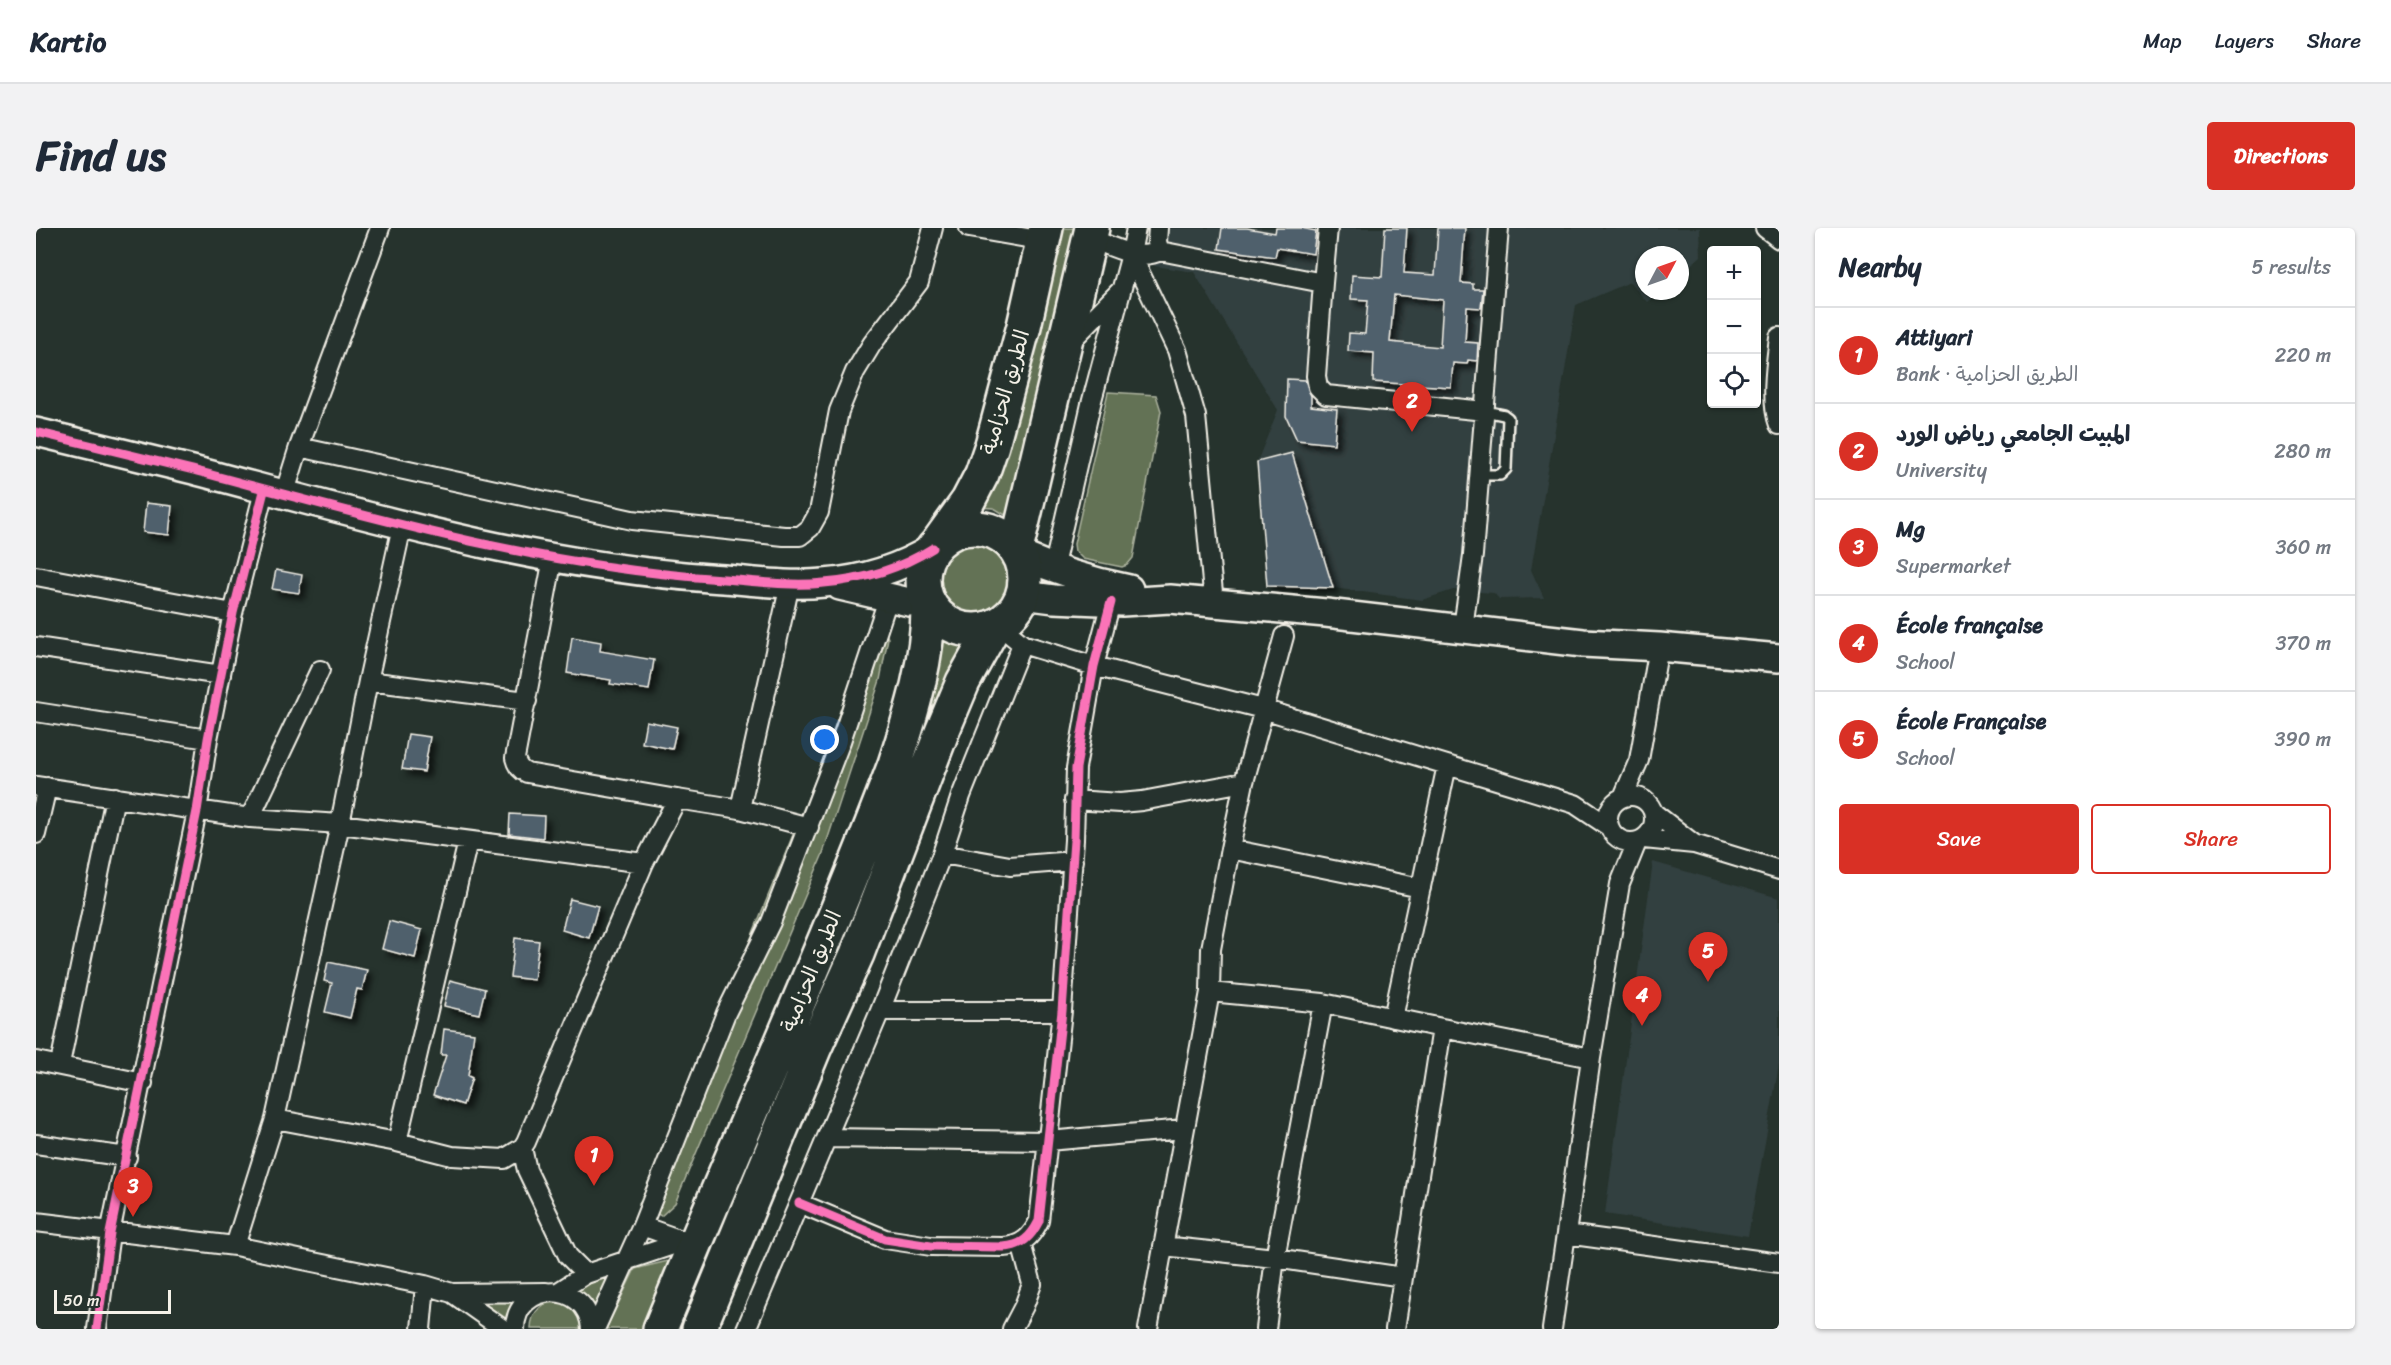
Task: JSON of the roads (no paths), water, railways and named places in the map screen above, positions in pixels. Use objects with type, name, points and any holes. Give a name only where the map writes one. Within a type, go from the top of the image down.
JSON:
[{"type":"highway","name":"الطريق الحزامية","points":[[699,1329],[814,1049],[857,954],[963,682],[1005,631],[1007,618],[1017,608],[1023,595],[1024,574],[1017,552],[1091,233]]},
{"type":"highway","name":"الطريق الحزامية","points":[[660,1329],[691,1239],[783,1041],[895,764],[926,648],[928,601],[924,589],[924,567],[935,546],[968,501],[988,455],[1024,326],[1045,235]]},
{"type":"highway","points":[[935,546],[949,534],[963,529],[978,528],[999,535],[1017,552]]},
{"type":"highway","points":[[928,601],[944,620],[964,629],[1005,631]]},
{"type":"street","points":[[97,1329],[110,1233],[143,1083],[197,811],[208,739],[233,613],[274,493],[299,447],[380,228]]},
{"type":"street","points":[[299,447],[632,520],[800,536],[810,528],[819,512],[840,411],[855,372],[872,344],[919,282],[933,228]]},
{"type":"street","points":[[969,228],[1045,235]]},
{"type":"street","points":[[1053,570],[1091,404],[1136,228]]},
{"type":"street","points":[[1158,228],[1156,242],[1160,251]]},
{"type":"street","points":[[1328,228],[1316,376],[1318,387],[1326,395],[1485,411]]},
{"type":"street","points":[[1463,628],[1473,555],[1499,228]]},
{"type":"street","points":[[1766,228],[1779,240]]},
{"type":"street","points":[[1091,233],[1131,254],[1153,255],[1160,251],[1323,283]]},
{"type":"street","points":[[1131,254],[1177,350],[1194,406],[1214,603]]},
{"type":"street","points":[[1063,350],[1120,291]]},
{"type":"street","points":[[1779,337],[1776,360],[1776,415],[1779,425]]},
{"type":"street","points":[[36,432],[402,526],[553,558],[590,565],[675,575],[790,584],[825,584],[909,602],[928,601]]},
{"type":"street","points":[[235,1246],[275,1119],[402,526]]},
{"type":"street","points":[[825,584],[875,574],[914,560],[935,546]]},
{"type":"street","points":[[1017,552],[1053,570],[1093,582],[1170,599],[1463,628],[1582,643],[1659,647],[1779,658]]},
{"type":"street","points":[[553,558],[516,758],[516,764],[522,771],[740,809],[809,827]]},
{"type":"street","points":[[36,576],[233,613]]},
{"type":"street","points":[[740,809],[790,584]]},
{"type":"street","points":[[1023,595],[1111,602],[1170,599]]},
{"type":"street","points":[[593,1329],[627,1262],[726,1013],[771,922],[841,741],[889,596]]},
{"type":"street","points":[[799,1203],[865,1232],[910,1244],[1004,1248],[1021,1243],[1032,1235],[1039,1221],[1062,1011],[1080,734],[1111,602]]},
{"type":"street","points":[[746,1329],[828,1138],[942,854],[961,796],[1005,631],[1095,666],[1263,709],[1575,804],[1630,843],[1640,841],[1694,844],[1779,870]]},
{"type":"street","points":[[1148,1329],[1210,992],[1211,949],[1230,849],[1244,782],[1284,636]]},
{"type":"street","points":[[36,647],[221,675]]},
{"type":"street","points":[[1620,884],[1613,832],[1607,818],[1639,760],[1659,647]]},
{"type":"street","points":[[250,818],[320,670]]},
{"type":"street","points":[[368,681],[527,701]]},
{"type":"street","points":[[36,712],[208,739]]},
{"type":"street","points":[[1552,1329],[1591,1059],[1620,884],[1640,841],[1653,828],[1639,760]]},
{"type":"street","points":[[1393,1018],[1447,765]]},
{"type":"street","points":[[1074,800],[1120,803],[1142,801],[1244,782]]},
{"type":"street","points":[[36,834],[41,787],[250,818],[340,824],[644,863]]},
{"type":"street","points":[[1575,804],[1618,801],[1630,795],[1649,807],[1694,844]]},
{"type":"street","points":[[60,1064],[115,797]]},
{"type":"street","points":[[275,1119],[397,1142],[452,1156],[504,1159],[522,1148],[546,1097],[644,863],[677,799]]},
{"type":"street","points":[[397,1142],[468,841]]},
{"type":"street","points":[[1230,849],[1420,888]]},
{"type":"street","points":[[942,854],[1010,866],[1073,861]]},
{"type":"street","points":[[1210,992],[1323,1003],[1591,1059]]},
{"type":"street","points":[[1266,1329],[1275,1258],[1323,1003]]},
{"type":"street","points":[[880,1011],[1062,1011]]},
{"type":"street","points":[[1395,1329],[1442,1028]]},
{"type":"street","points":[[36,1061],[60,1064],[143,1083]]},
{"type":"street","points":[[828,1138],[1048,1141],[1184,1130]]},
{"type":"street","points":[[36,1144],[127,1157]]},
{"type":"street","points":[[522,1148],[527,1170],[568,1256],[586,1274]]},
{"type":"street","points":[[36,1222],[110,1233],[235,1246],[425,1285],[452,1293],[552,1292],[572,1297],[584,1307],[593,1329]]},
{"type":"street","points":[[642,1226],[691,1239]]},
{"type":"street","points":[[1566,1234],[1779,1263]]},
{"type":"street","points":[[515,1329],[521,1309],[532,1298],[552,1292],[586,1274],[691,1239]]},
{"type":"street","points":[[1012,1329],[1032,1284],[1021,1243]]},
{"type":"street","points":[[1163,1246],[1275,1258],[1403,1277]]},
{"type":"street","points":[[421,1329],[425,1285]]},
{"type":"street","points":[[452,1293],[503,1329]]},
{"type":"lane","points":[[1480,475],[1500,475],[1506,469],[1508,418],[1485,411]]},
{"type":"place","name":"المبيت الجامعي رياض الورد","points":[[1412,432]]},
{"type":"place","name":"École Française","points":[[1708,982]]},
{"type":"place","name":"École française","points":[[1642,1026]]},
{"type":"place","name":"Attiyari","points":[[594,1186]]},
{"type":"place","name":"Mg","points":[[133,1217]]}]
